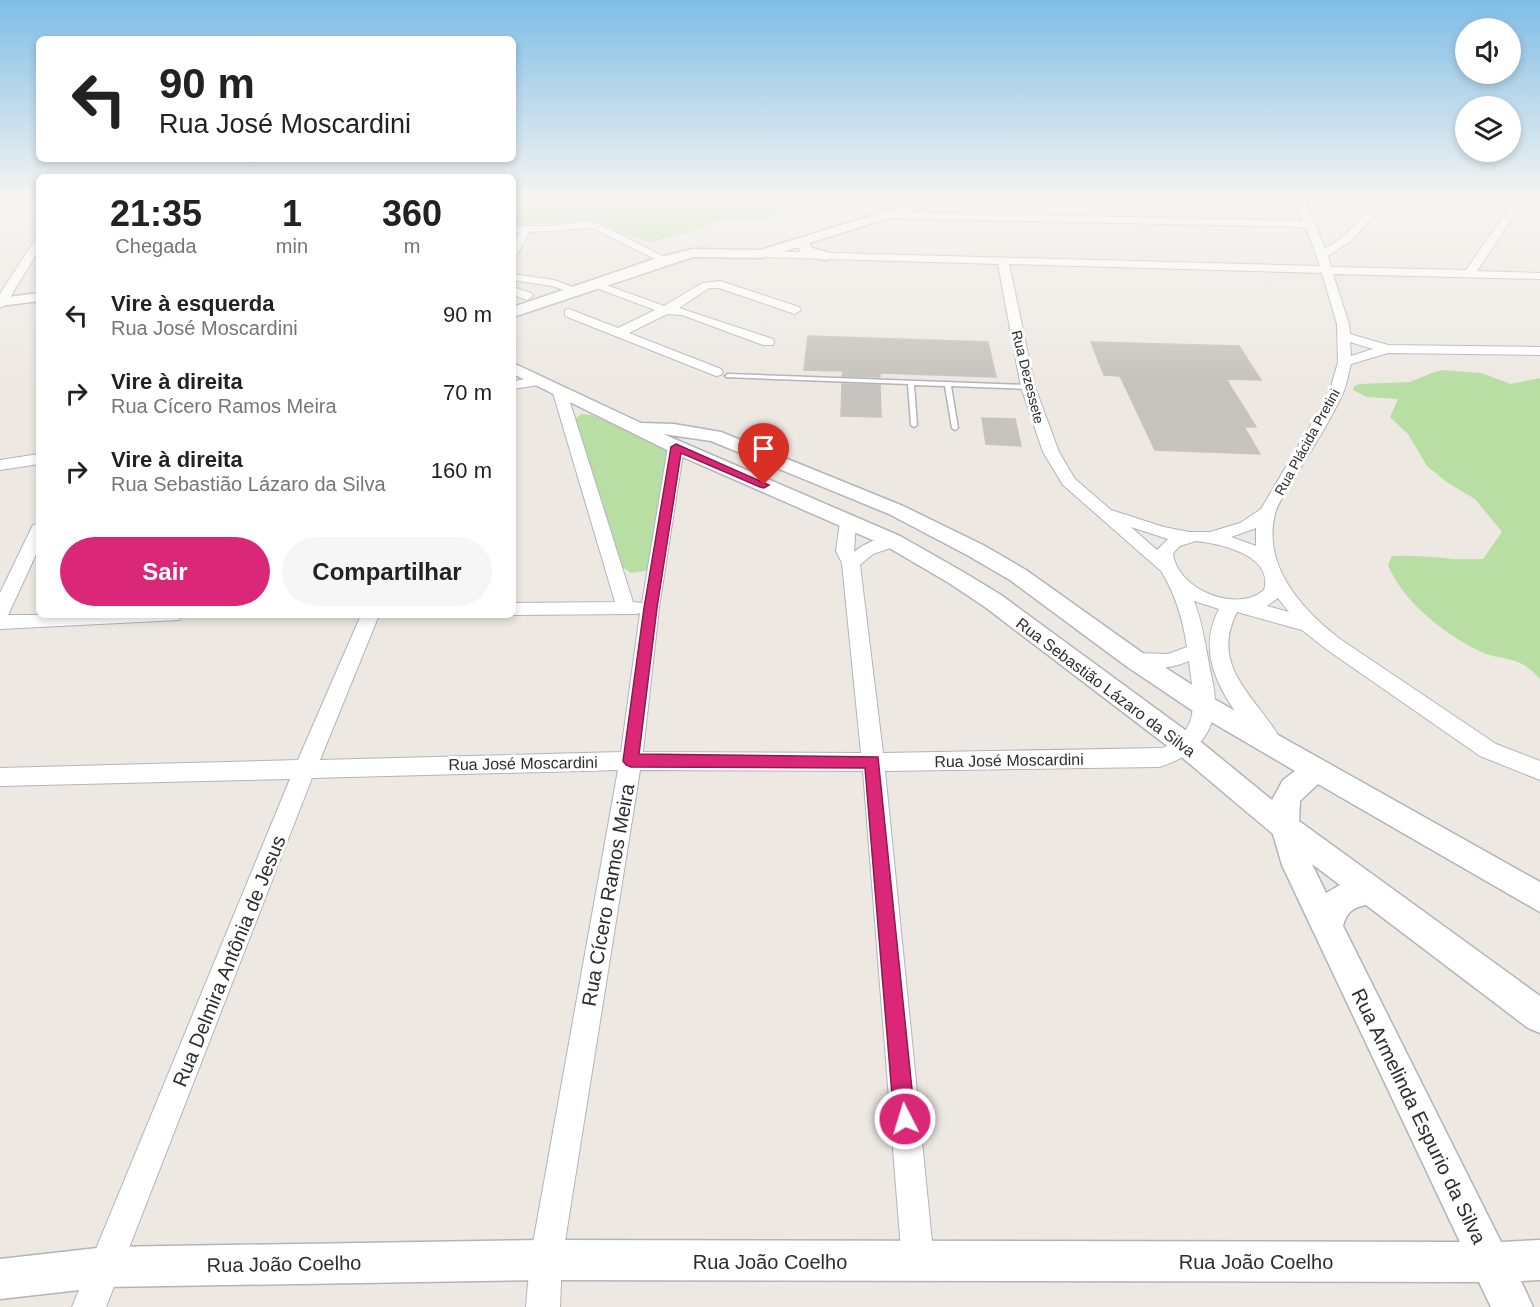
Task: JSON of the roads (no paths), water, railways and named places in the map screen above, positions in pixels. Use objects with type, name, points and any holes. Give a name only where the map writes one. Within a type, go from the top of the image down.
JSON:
[{"type":"street","points":[[0,302],[27,260]]},
{"type":"street","points":[[641,260],[648,266]]},
{"type":"street","points":[[516,311],[665,260]]},
{"type":"street","points":[[967,260],[1540,276]]},
{"type":"street","name":"Rua Plácida Pretini","points":[[1267,564],[1263,536],[1267,512],[1336,394],[1345,362],[1343,324],[1323,260]]},
{"type":"street","points":[[1470,273],[1479,260]]},
{"type":"street","name":"Rua Dezessete","points":[[1003,261],[1006,286],[1029,387],[1050,452],[1069,482],[1201,598],[1238,605],[1309,625]]},
{"type":"street","points":[[516,277],[554,283],[575,290]]},
{"type":"street","points":[[611,278],[675,309]]},
{"type":"street","points":[[595,284],[768,342]]},
{"type":"street","points":[[619,333],[675,309],[706,285],[720,284],[795,310]]},
{"type":"street","points":[[516,292],[527,296]]},
{"type":"street","points":[[0,302],[36,297]]},
{"type":"street","points":[[569,313],[722,374]]},
{"type":"street","points":[[1343,336],[1387,349],[1540,351]]},
{"type":"street","points":[[1345,362],[1387,349]]},
{"type":"street","name":"Rua Sebastião Lázaro da Silva","points":[[516,369],[560,393],[676,447],[893,542],[949,573],[993,601],[1187,746],[1286,828],[1540,1016]]},
{"type":"street","points":[[516,385],[540,381]]},
{"type":"street","points":[[516,609],[638,608],[560,393]]},
{"type":"street","name":"Rua Sebastião Lázaro da Silva","points":[[631,426],[674,429],[715,436],[896,510],[1018,575],[1135,660],[1205,706],[1540,898]]},
{"type":"street","name":"Rua Cícero Ramos Meira","points":[[543,1307],[546,1260],[631,761],[638,608],[676,447]]},
{"type":"street","points":[[0,465],[36,459]]},
{"type":"street","name":"Rua Dezessete","points":[[1099,510],[1136,524],[1187,537],[1214,537]]},
{"type":"street","name":"Rua Plácida Pretini","points":[[1214,537],[1246,527],[1267,512]]},
{"type":"street","points":[[848,522],[845,551],[851,563],[873,762],[918,1262]]},
{"type":"street","points":[[0,613],[36,535]]},
{"type":"street","points":[[1187,537],[1168,548],[1164,557],[1187,602],[1205,706],[1187,746]]},
{"type":"street","points":[[1214,537],[1244,546],[1267,564],[1276,582],[1309,625],[1488,750],[1540,771]]},
{"type":"street","points":[[851,563],[867,550],[893,542]]},
{"type":"street","points":[[1271,742],[1241,703],[1226,676],[1218,638],[1221,624],[1238,605],[1268,598],[1274,591],[1276,582]]},
{"type":"street","points":[[0,622],[98,618]]},
{"type":"street","name":"Rua Delmira Antônia de Jesus","points":[[89,1307],[305,769],[369,618]]},
{"type":"street","points":[[1135,660],[1169,660],[1197,651]]},
{"type":"street","name":"Rua José Moscardini","points":[[0,777],[631,761],[873,762],[1159,758],[1174,754],[1187,746]]},
{"type":"street","name":"Rua Armelinda Espurio da Silva","points":[[1319,771],[1301,778],[1288,791],[1283,808],[1286,828],[1304,885],[1327,926],[1512,1307]]},
{"type":"street","points":[[1327,926],[1329,913],[1335,903],[1345,896],[1371,891]]},
{"type":"street","name":"Rua João Coelho","points":[[0,1279],[106,1267],[546,1260],[918,1262],[1490,1262],[1540,1260]]},
{"type":"lane","points":[[722,374],[1029,387]]},
{"type":"lane","points":[[911,383],[914,425]]},
{"type":"lane","points":[[948,385],[956,428]]}]
